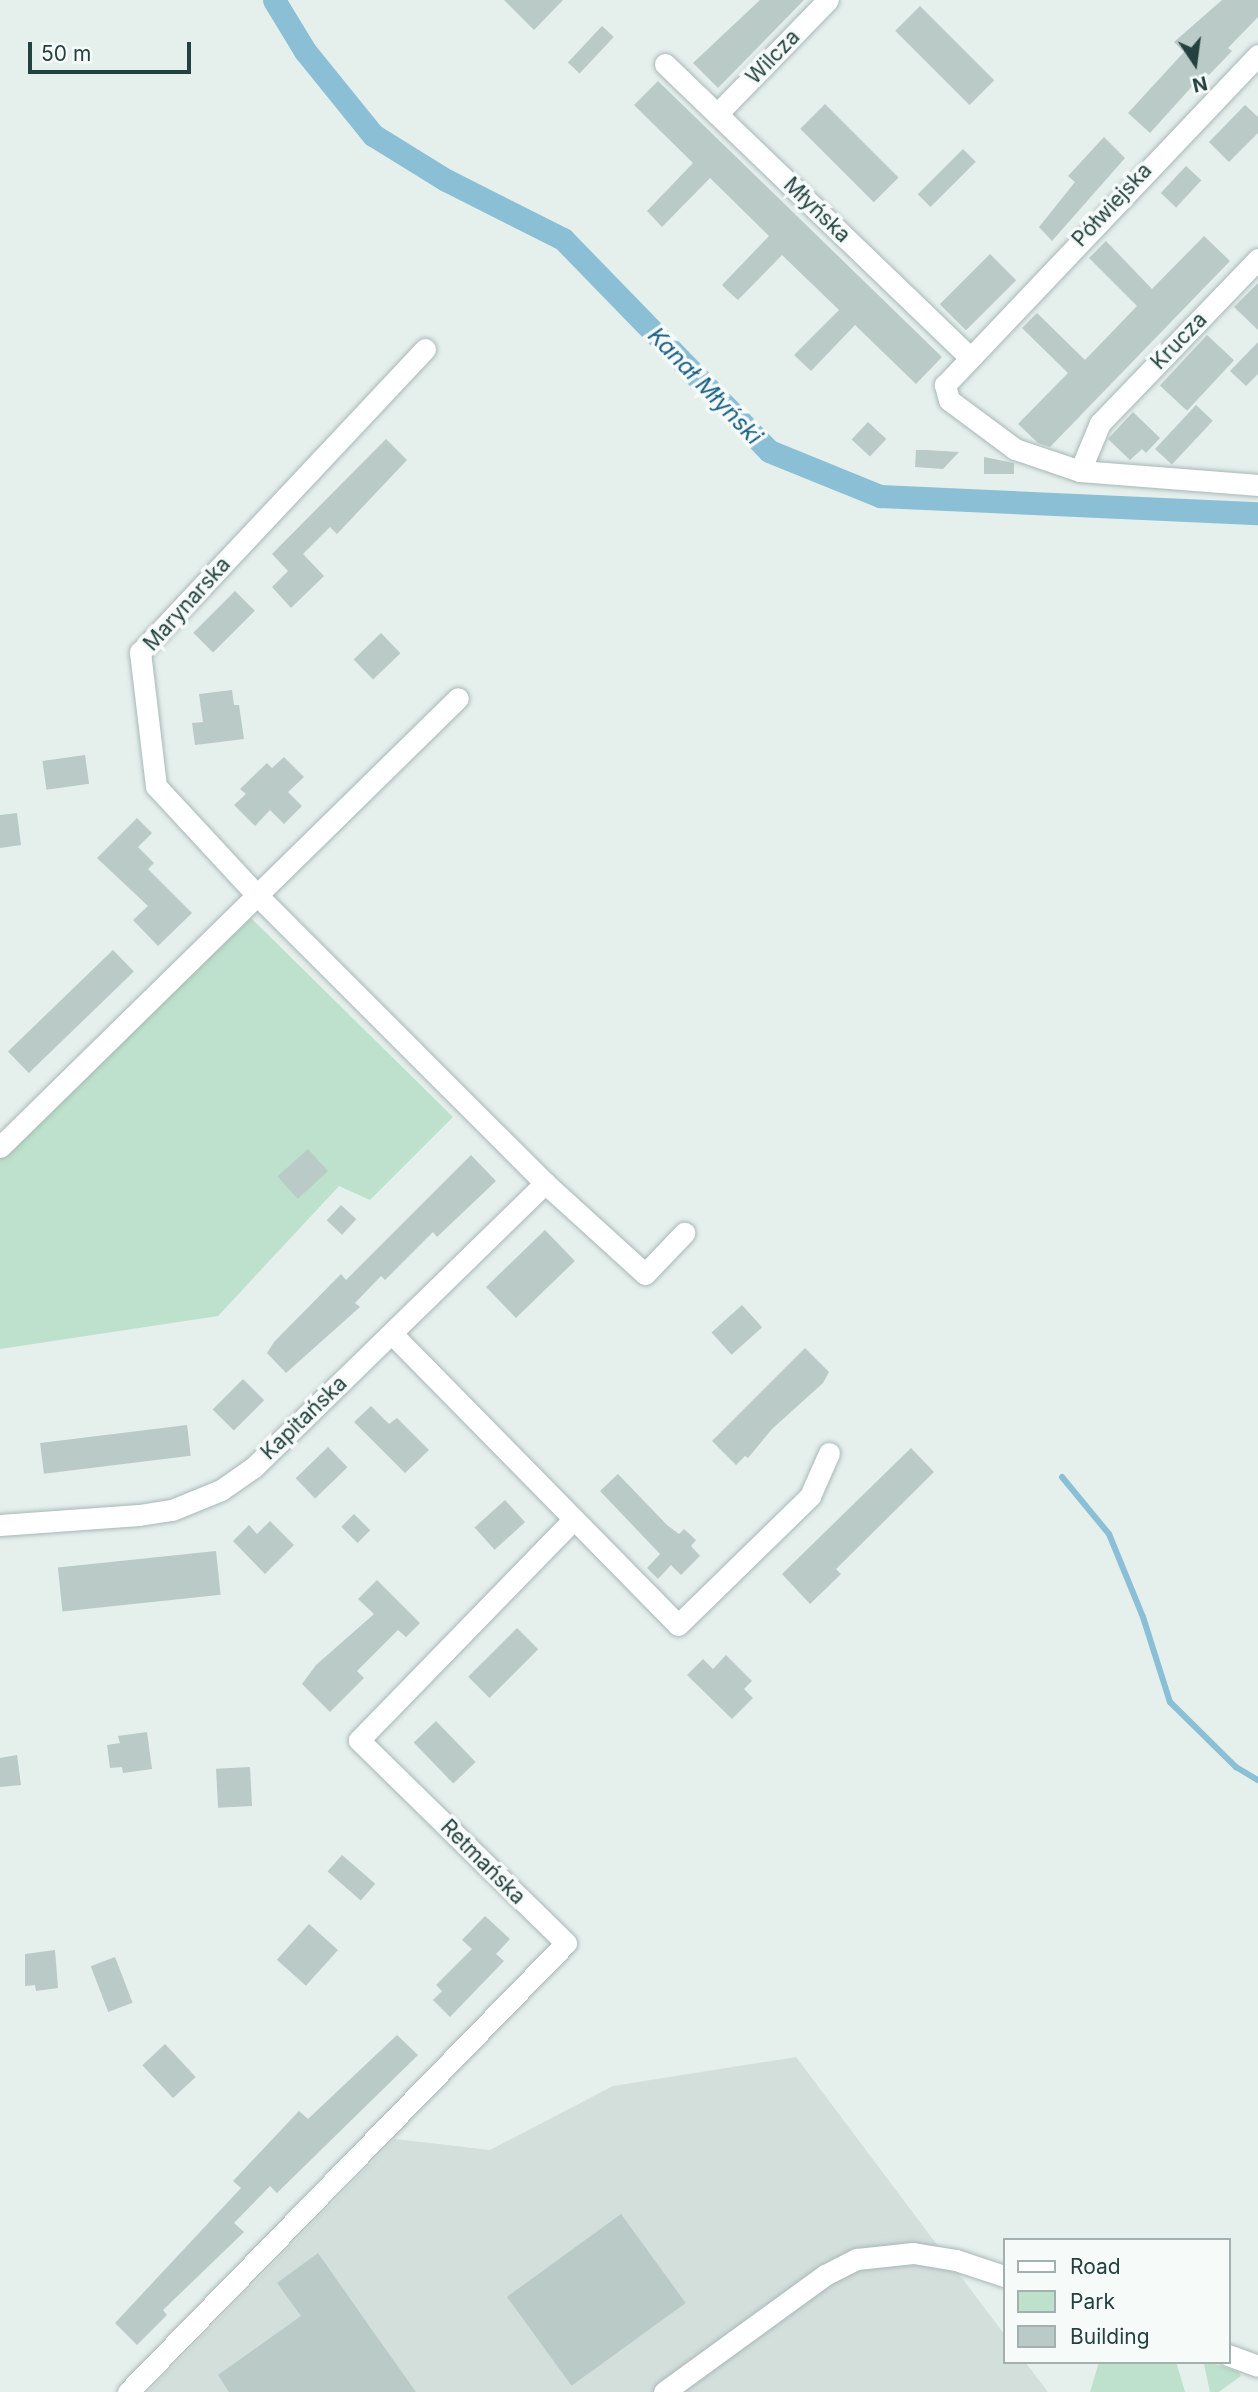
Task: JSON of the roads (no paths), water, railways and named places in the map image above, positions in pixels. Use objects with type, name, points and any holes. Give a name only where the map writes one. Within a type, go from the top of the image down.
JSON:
[{"type":"street","name":"Wilcza","points":[[717,114],[828,0]]},
{"type":"street","name":"Półwiejska","points":[[1080,471],[1015,449],[949,400],[945,384],[1258,55]]},
{"type":"street","name":"Młyńska","points":[[665,64],[969,357]]},
{"type":"street","name":"Krucza","points":[[1080,471],[1100,423],[1258,259]]},
{"type":"street","name":"Marynarska","points":[[257,895],[156,786],[141,652],[425,349]]},
{"type":"street","points":[[1080,471],[1258,485]]},
{"type":"street","points":[[0,1147],[458,698]]},
{"type":"street","points":[[257,895],[545,1184],[645,1274],[684,1233]]},
{"type":"street","name":"Kapitańska","points":[[0,1525],[139,1516],[199,1501],[254,1467],[545,1184]]},
{"type":"street","points":[[392,1334],[678,1625],[810,1496],[830,1453]]},
{"type":"street","name":"Retmańska","points":[[128,2392],[566,1943],[359,1740],[574,1519]]},
{"type":"street","points":[[664,2392],[825,2275],[857,2259],[924,2255],[1002,2275]]},
{"type":"street","points":[[1230,2356],[1258,2366]]},
{"type":"waterway","name":"Kanał Młyński","points":[[274,0],[305,51],[373,135],[446,180],[563,239],[769,451],[880,496],[1258,513]]},
{"type":"waterway","points":[[1062,1477],[1109,1534],[1143,1617],[1170,1702],[1236,1767],[1258,1780]]}]
